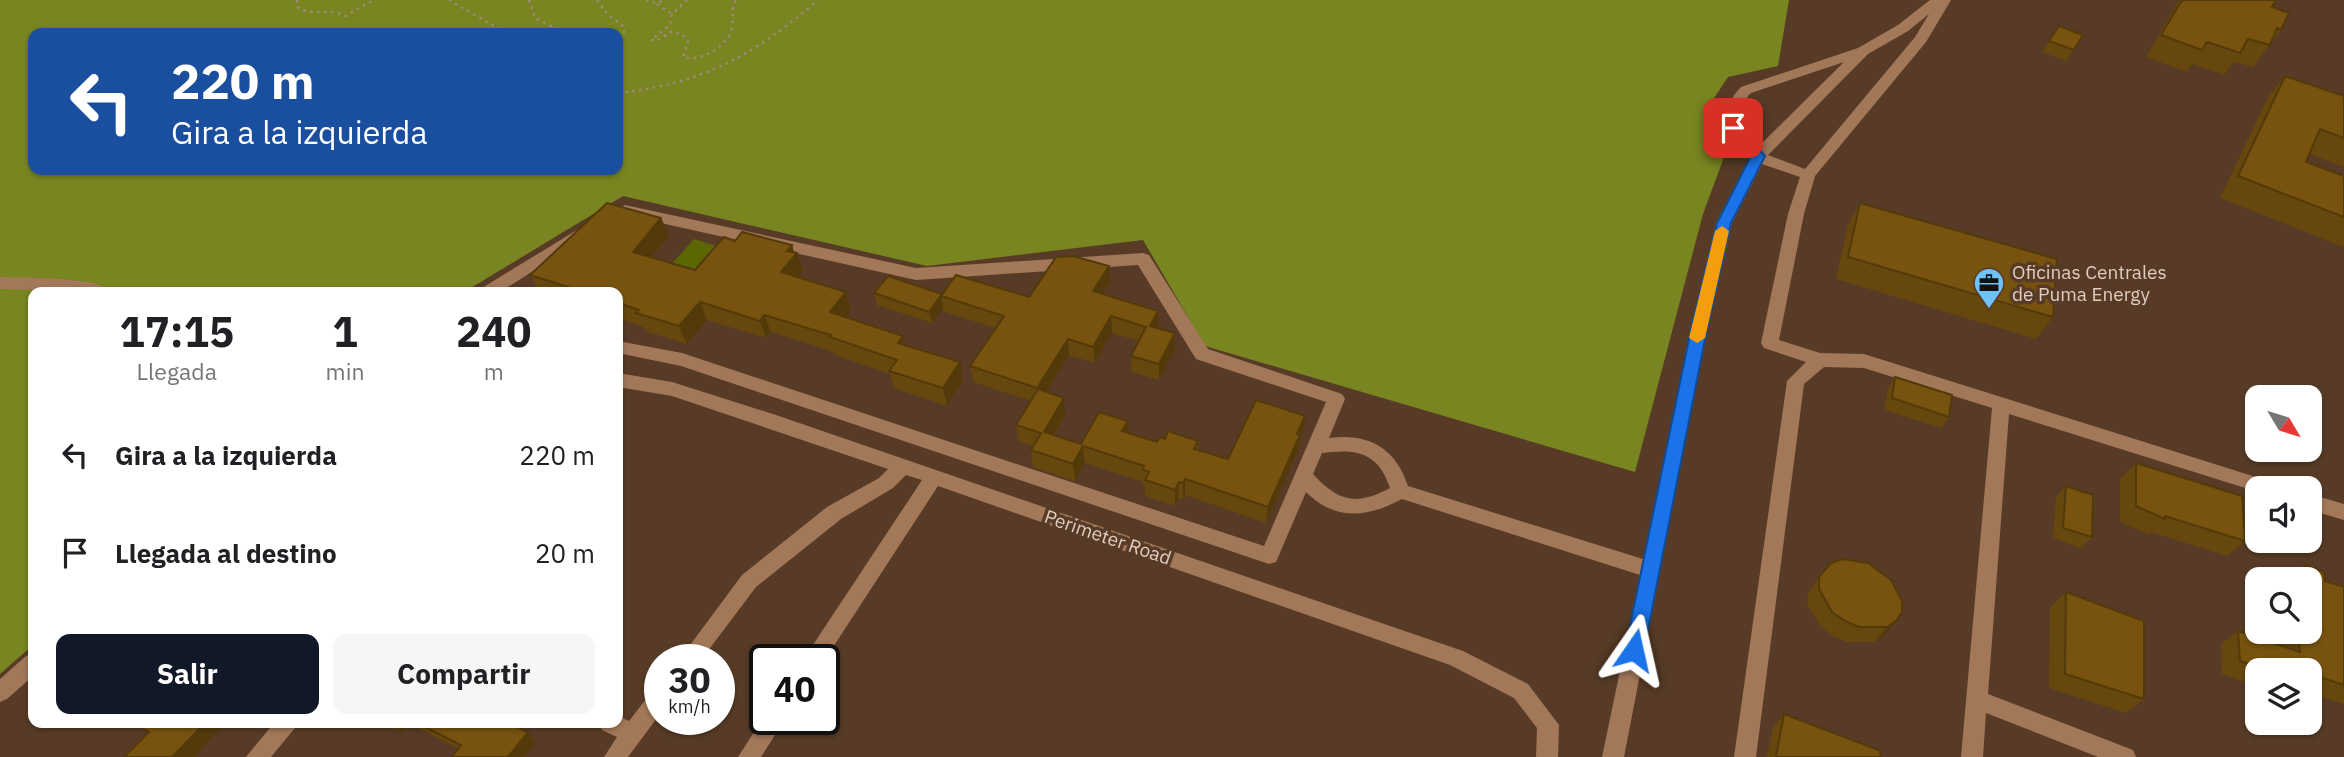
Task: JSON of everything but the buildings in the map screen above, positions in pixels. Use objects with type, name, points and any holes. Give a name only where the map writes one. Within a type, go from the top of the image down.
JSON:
[{"type":"street","points":[[1808,175],[1758,156],[1733,128],[1730,115],[1736,98],[1746,90],[1863,51],[1903,28],[1941,0]]},
{"type":"street","points":[[1941,0],[1921,39],[1808,175],[1796,214],[1770,343],[1821,360],[1864,361],[2245,481]]},
{"type":"street","points":[[1613,757],[1724,223],[1758,156],[1863,51]]},
{"type":"street","points":[[496,287],[608,216],[632,211],[916,274],[1143,259],[1202,354],[1336,400],[1269,556],[682,360],[623,349]]},
{"type":"street","points":[[0,284],[74,287]]},
{"type":"street","points":[[1745,757],[1796,381],[1821,360]]},
{"type":"street","name":"Perimeter Road","points":[[623,381],[672,389],[903,466],[1456,658],[1521,691],[1548,725],[1547,757]]},
{"type":"street","points":[[1972,757],[2000,405]]},
{"type":"street","points":[[1315,447],[1346,442],[1371,447],[1383,454],[1392,467],[1400,491]]},
{"type":"street","points":[[701,644],[749,581],[834,513],[886,483],[903,466]]},
{"type":"street","points":[[824,644],[934,477]]},
{"type":"street","points":[[1304,477],[1323,497],[1355,509],[1373,506],[1400,491],[1650,570]]},
{"type":"street","points":[[2322,506],[2344,512]]},
{"type":"street","points":[[0,692],[28,667]]},
{"type":"street","points":[[1978,700],[2125,757]]},
{"type":"street","points":[[615,757],[644,718]]},
{"type":"street","points":[[257,757],[283,728]]},
{"type":"street","points":[[621,728],[632,733]]},
{"type":"street","points":[[749,757],[763,735]]},
{"type":"path","points":[[297,0],[297,7],[304,12],[327,9],[345,16],[374,0]]},
{"type":"path","points":[[449,0],[497,28]]},
{"type":"path","points":[[529,0],[535,18],[555,28]]},
{"type":"path","points":[[597,0],[603,10],[623,26],[623,34]]},
{"type":"path","points":[[646,0],[673,14]]},
{"type":"path","points":[[656,4],[667,0]]},
{"type":"path","points":[[687,0],[673,14],[670,25],[651,41],[671,32],[682,34],[688,42],[683,57],[690,60],[705,55],[726,38],[732,27],[730,15],[736,0]]},
{"type":"path","points":[[623,92],[681,84],[722,70],[774,38],[818,0]]},
{"type":"green space","points":[[0,0],[1789,0],[1778,66],[1728,77],[1712,101],[1727,149],[1703,214],[1635,472],[1205,346],[1143,240],[927,266],[623,196],[472,287],[28,287],[28,649],[0,674]]},
{"type":"green space","points":[[694,239],[729,250],[704,278],[669,267]]},
{"type":"slow traffic","points":[[1697,338],[1722,231]]},
{"type":"place","name":"Oficinas Centrales de Puma Energy","points":[[1989,310]]},
{"type":"route","points":[[1634,650],[1698,334],[1724,223],[1758,156],[1733,128]]}]
